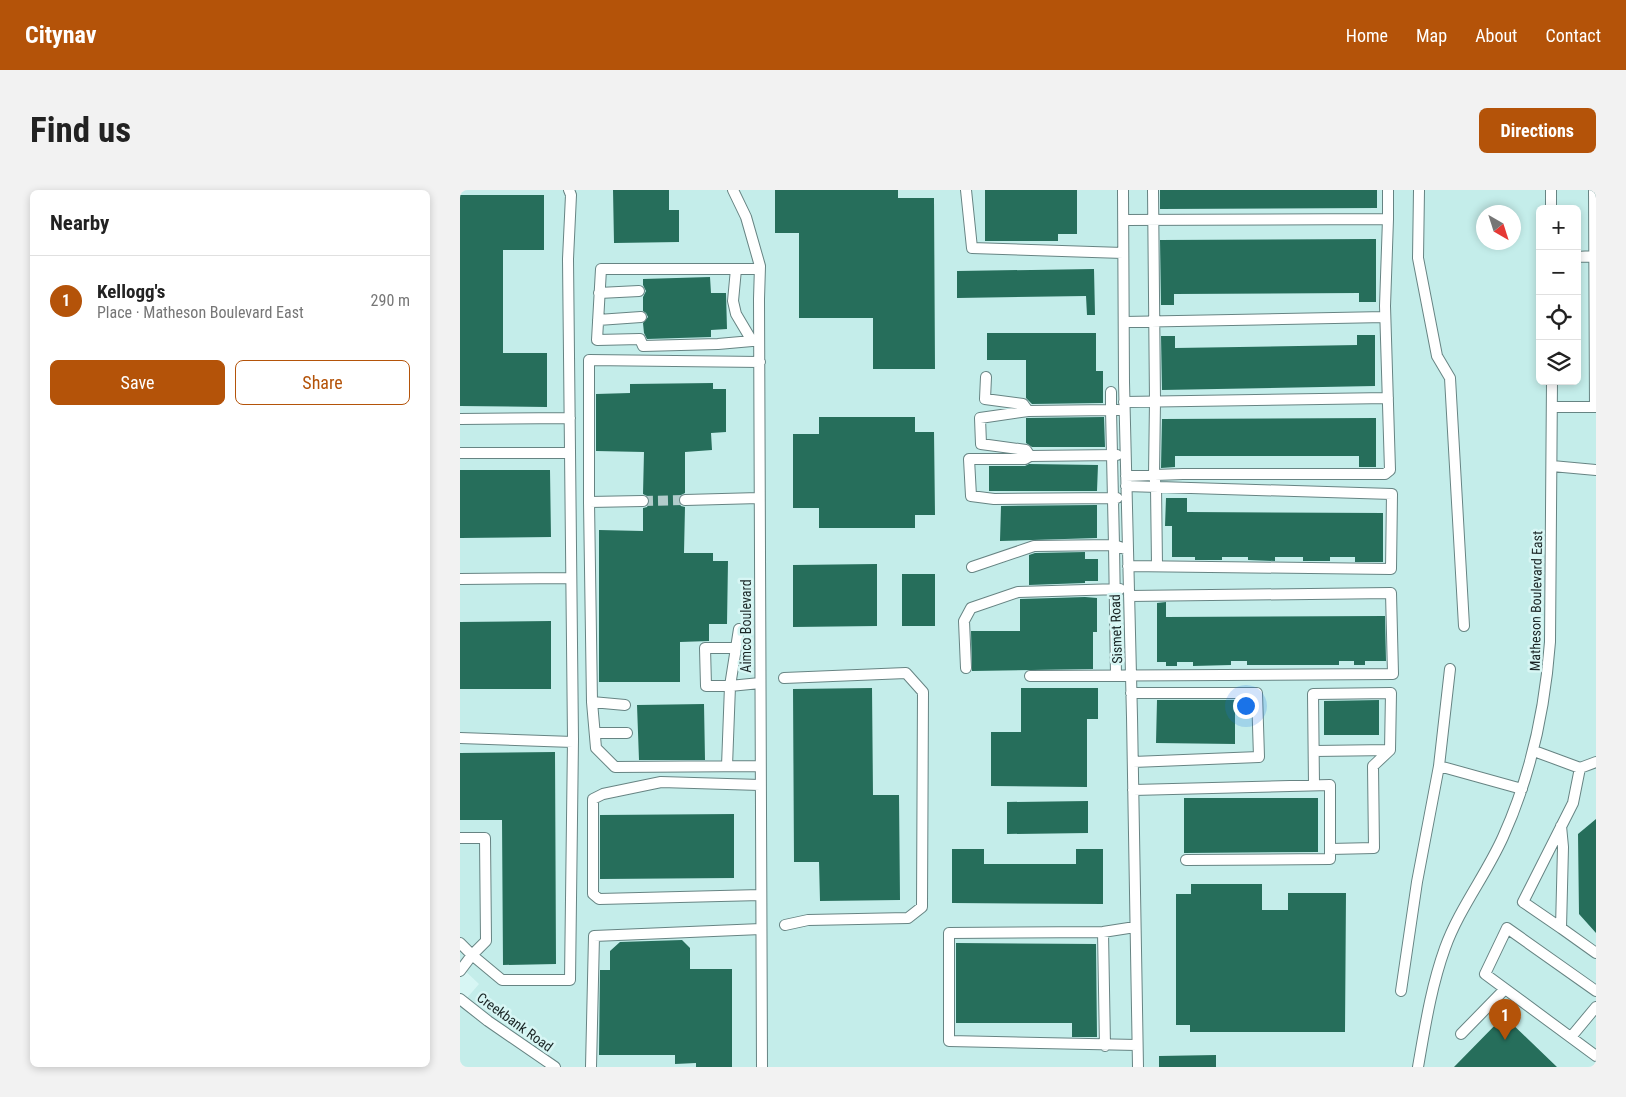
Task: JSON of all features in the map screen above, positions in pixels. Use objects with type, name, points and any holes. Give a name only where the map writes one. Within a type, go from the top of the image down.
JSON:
[{"type":"street","points":[[460,943],[502,980],[570,980],[573,742],[568,259],[571,194],[569,190]]},
{"type":"street","name":"Aimco Boulevard","points":[[734,190],[754,240],[760,269],[756,341],[760,362],[762,1067]]},
{"type":"street","points":[[966,190],[972,248],[1123,253]]},
{"type":"street","name":"Sismet Road","points":[[1123,190],[1124,406],[1138,1067]]},
{"type":"street","points":[[1153,190],[1156,401],[1154,475],[1156,487],[1157,565]]},
{"type":"street","points":[[1126,481],[1154,475],[1385,474],[1390,470],[1385,317],[1388,190]]},
{"type":"street","points":[[1419,190],[1418,258],[1437,356],[1450,378],[1464,626]]},
{"type":"street","points":[[1550,190],[1551,205]]},
{"type":"street","points":[[1552,407],[1595,407],[1594,190]]},
{"type":"street","points":[[1123,220],[1388,219]]},
{"type":"street","points":[[1581,256],[1594,256]]},
{"type":"street","points":[[756,341],[643,346],[640,339],[597,340],[601,269],[760,269]]},
{"type":"street","points":[[736,269],[733,301],[736,314],[756,341]]},
{"type":"street","points":[[600,292],[639,291]]},
{"type":"street","points":[[598,320],[641,317]]},
{"type":"street","points":[[1124,322],[1385,317]]},
{"type":"street","points":[[760,362],[589,360],[592,702],[596,748],[615,767],[760,766]]},
{"type":"street","points":[[986,377],[985,399],[1023,404],[1028,411]]},
{"type":"street","name":"Matheson Boulevard East","points":[[1418,1067],[1433,990],[1445,948],[1462,911],[1502,838],[1522,789],[1534,751],[1547,681],[1550,642],[1552,385]]},
{"type":"street","points":[[1111,392],[1116,676]]},
{"type":"street","points":[[1030,456],[1026,450],[981,444],[980,418],[1028,411],[1111,410],[1156,401],[1388,398]]},
{"type":"street","points":[[460,419],[570,418]]},
{"type":"street","points":[[460,453],[570,453]]},
{"type":"street","points":[[1126,455],[968,459],[970,496],[994,499],[1127,498]]},
{"type":"street","points":[[1552,466],[1596,470]]},
{"type":"street","points":[[1126,481],[1156,487],[1392,494],[1391,569],[1128,566]]},
{"type":"street","points":[[685,500],[759,498]]},
{"type":"street","points":[[589,502],[643,501]]},
{"type":"street","points":[[972,567],[1034,546],[1114,545],[1128,550]]},
{"type":"street","points":[[460,579],[571,578]]},
{"type":"street","points":[[966,668],[964,621],[971,608],[1018,592],[1114,589],[1129,592],[1391,593],[1393,674],[1030,676]]},
{"type":"street","points":[[1115,629],[1130,628]]},
{"type":"street","points":[[727,766],[730,686],[739,629]]},
{"type":"street","points":[[736,648],[705,648],[706,686],[760,683]]},
{"type":"street","points":[[1401,990],[1417,882],[1440,766],[1450,669]]},
{"type":"street","points":[[784,678],[906,673],[923,692],[922,906],[908,918],[808,920],[785,925]]},
{"type":"street","points":[[1131,693],[1256,693],[1258,757],[1133,762]]},
{"type":"street","points":[[1314,785],[1313,694],[1391,693],[1390,750],[1373,766],[1374,848],[1330,849]]},
{"type":"street","points":[[592,702],[625,705]]},
{"type":"street","points":[[595,733],[627,733]]},
{"type":"street","points":[[460,738],[573,742]]},
{"type":"street","points":[[1314,751],[1390,750]]},
{"type":"street","points":[[1534,751],[1580,768],[1596,762]]},
{"type":"street","points":[[1440,766],[1522,789]]},
{"type":"street","points":[[1580,768],[1573,803],[1523,902],[1596,953]]},
{"type":"street","points":[[760,785],[661,782],[603,794],[593,799],[593,894],[599,899],[761,895]]},
{"type":"street","points":[[1133,790],[1330,784],[1330,859],[1186,860]]},
{"type":"street","points":[[1561,826],[1563,847],[1562,928]]},
{"type":"street","points":[[460,838],[485,838],[486,941],[460,971]]},
{"type":"street","points":[[1136,927],[1103,932],[948,933],[949,1041],[1105,1046],[1137,1045]]},
{"type":"street","points":[[1596,991],[1507,928],[1485,974],[1596,1056]]},
{"type":"street","points":[[591,1067],[594,936],[761,929]]},
{"type":"street","points":[[1103,932],[1105,1046]]},
{"type":"street","points":[[1461,1034],[1505,989]]},
{"type":"street","name":"Creekbank Road","points":[[460,999],[488,1021],[555,1067]]},
{"type":"street","points":[[1571,1037],[1596,1006]]},
{"type":"shaded area","points":[[460,190],[1596,190],[1596,1067],[460,1067],[460,1006],[479,984],[460,966]]},
{"type":"building","points":[[613,190],[669,190],[669,210],[679,210],[679,242],[614,243]]},
{"type":"building","points":[[775,190],[898,190],[898,198],[934,198],[935,369],[873,369],[873,318],[799,318],[799,233],[775,233]]},
{"type":"building","points":[[985,190],[1077,190],[1077,234],[1058,234],[1058,241],[985,241]]},
{"type":"building","points":[[1160,190],[1377,190],[1377,208],[1160,209]]},
{"type":"building","points":[[460,195],[544,195],[544,250],[503,250],[503,353],[547,353],[547,407],[460,406]]},
{"type":"building","points":[[1376,239],[1376,302],[1359,302],[1359,293],[1174,294],[1174,305],[1161,305],[1160,240]]},
{"type":"building","points":[[1094,269],[1095,315],[1087,315],[1086,296],[957,298],[957,271]]},
{"type":"building","points":[[710,277],[711,293],[726,293],[727,329],[711,330],[711,337],[647,339],[643,323],[648,317],[643,311],[643,297],[646,291],[643,279]]},
{"type":"building","points":[[987,333],[1096,333],[1096,371],[1103,371],[1103,403],[1032,404],[1026,398],[1026,360],[987,360]]},
{"type":"building","points":[[1357,335],[1375,335],[1375,386],[1162,390],[1161,336],[1175,336],[1175,348],[1357,345]]},
{"type":"building","points":[[713,383],[713,389],[726,389],[726,432],[711,433],[712,450],[685,452],[685,493],[679,496],[678,501],[681,506],[685,507],[684,553],[713,553],[713,561],[728,561],[727,624],[709,624],[709,641],[680,642],[680,682],[599,682],[599,530],[643,531],[643,508],[647,507],[650,501],[649,497],[643,494],[644,452],[596,451],[596,394],[630,393],[630,384]]},
{"type":"building","points":[[819,417],[915,417],[915,432],[934,432],[935,515],[915,515],[915,528],[819,528],[819,508],[793,508],[793,434],[819,434]]},
{"type":"building","points":[[1104,417],[1105,447],[1032,447],[1026,443],[1026,418]]},
{"type":"building","points":[[1376,418],[1376,467],[1359,467],[1359,456],[1175,456],[1175,467],[1161,468],[1162,419]]},
{"type":"building","points":[[1029,464],[1098,465],[1097,491],[989,491],[989,466],[1025,466]]},
{"type":"building","points":[[460,470],[550,470],[551,537],[460,538]]},
{"type":"building","points":[[1166,498],[1187,498],[1187,512],[1383,513],[1383,562],[1355,562],[1355,557],[1330,557],[1330,561],[1303,561],[1303,557],[1275,557],[1275,561],[1248,560],[1248,557],[1222,557],[1222,560],[1195,560],[1195,557],[1172,557],[1172,526],[1165,526]]},
{"type":"building","points":[[1097,505],[1097,538],[1000,541],[1001,506]]},
{"type":"building","points":[[1085,552],[1085,559],[1098,559],[1098,581],[1029,585],[1029,555],[1035,553]]},
{"type":"building","points":[[877,564],[877,626],[793,627],[793,565]]},
{"type":"building","points":[[902,574],[935,574],[935,626],[902,626]]},
{"type":"building","points":[[1097,598],[1097,632],[1093,632],[1093,669],[972,671],[971,631],[1020,631],[1020,599]]},
{"type":"building","points":[[1166,602],[1166,617],[1385,616],[1386,661],[1365,661],[1365,665],[1354,665],[1354,661],[1339,661],[1339,665],[1247,665],[1247,661],[1231,661],[1231,665],[1193,666],[1193,662],[1177,662],[1177,666],[1166,666],[1166,662],[1157,662],[1157,603]]},
{"type":"building","points":[[551,621],[551,689],[460,689],[460,622]]},
{"type":"building","points":[[872,688],[873,795],[899,795],[900,900],[820,901],[819,862],[794,862],[793,689]]},
{"type":"building","points":[[1021,688],[1098,688],[1098,719],[1087,719],[1087,787],[991,786],[991,732],[1021,732]]},
{"type":"building","points":[[1157,700],[1235,700],[1235,744],[1156,743]]},
{"type":"building","points":[[1379,700],[1379,735],[1324,735],[1324,701]]},
{"type":"building","points":[[704,704],[705,760],[639,760],[637,705]]},
{"type":"building","points":[[555,752],[556,964],[503,965],[502,820],[460,820],[460,753]]},
{"type":"building","points":[[1184,798],[1318,798],[1318,852],[1184,853]]},
{"type":"building","points":[[1088,801],[1088,833],[1007,834],[1007,802]]},
{"type":"building","points":[[734,814],[734,878],[600,879],[600,815]]},
{"type":"building","points":[[1596,819],[1596,933],[1579,914],[1578,834]]},
{"type":"building","points":[[952,849],[984,849],[984,864],[1076,864],[1076,849],[1103,849],[1103,904],[952,903]]},
{"type":"building","points":[[1191,884],[1262,884],[1262,910],[1288,910],[1288,893],[1346,893],[1345,1032],[1190,1032],[1190,1025],[1176,1025],[1176,894],[1191,894]]},
{"type":"building","points":[[682,940],[690,948],[690,969],[732,969],[732,1067],[696,1067],[696,1063],[675,1064],[675,1055],[599,1055],[600,970],[610,970],[610,951],[620,942]]},
{"type":"building","points":[[956,943],[1096,944],[1097,1037],[1072,1037],[1072,1023],[956,1023]]},
{"type":"building","points":[[1504,1016],[1557,1067],[1454,1067]]},
{"type":"building","points":[[1216,1055],[1216,1067],[1159,1067],[1159,1056]]},
{"type":"tunnel","points":[[643,501],[685,500]]},
{"type":"place","name":"Kellogg's","points":[[1505,1040]]}]
